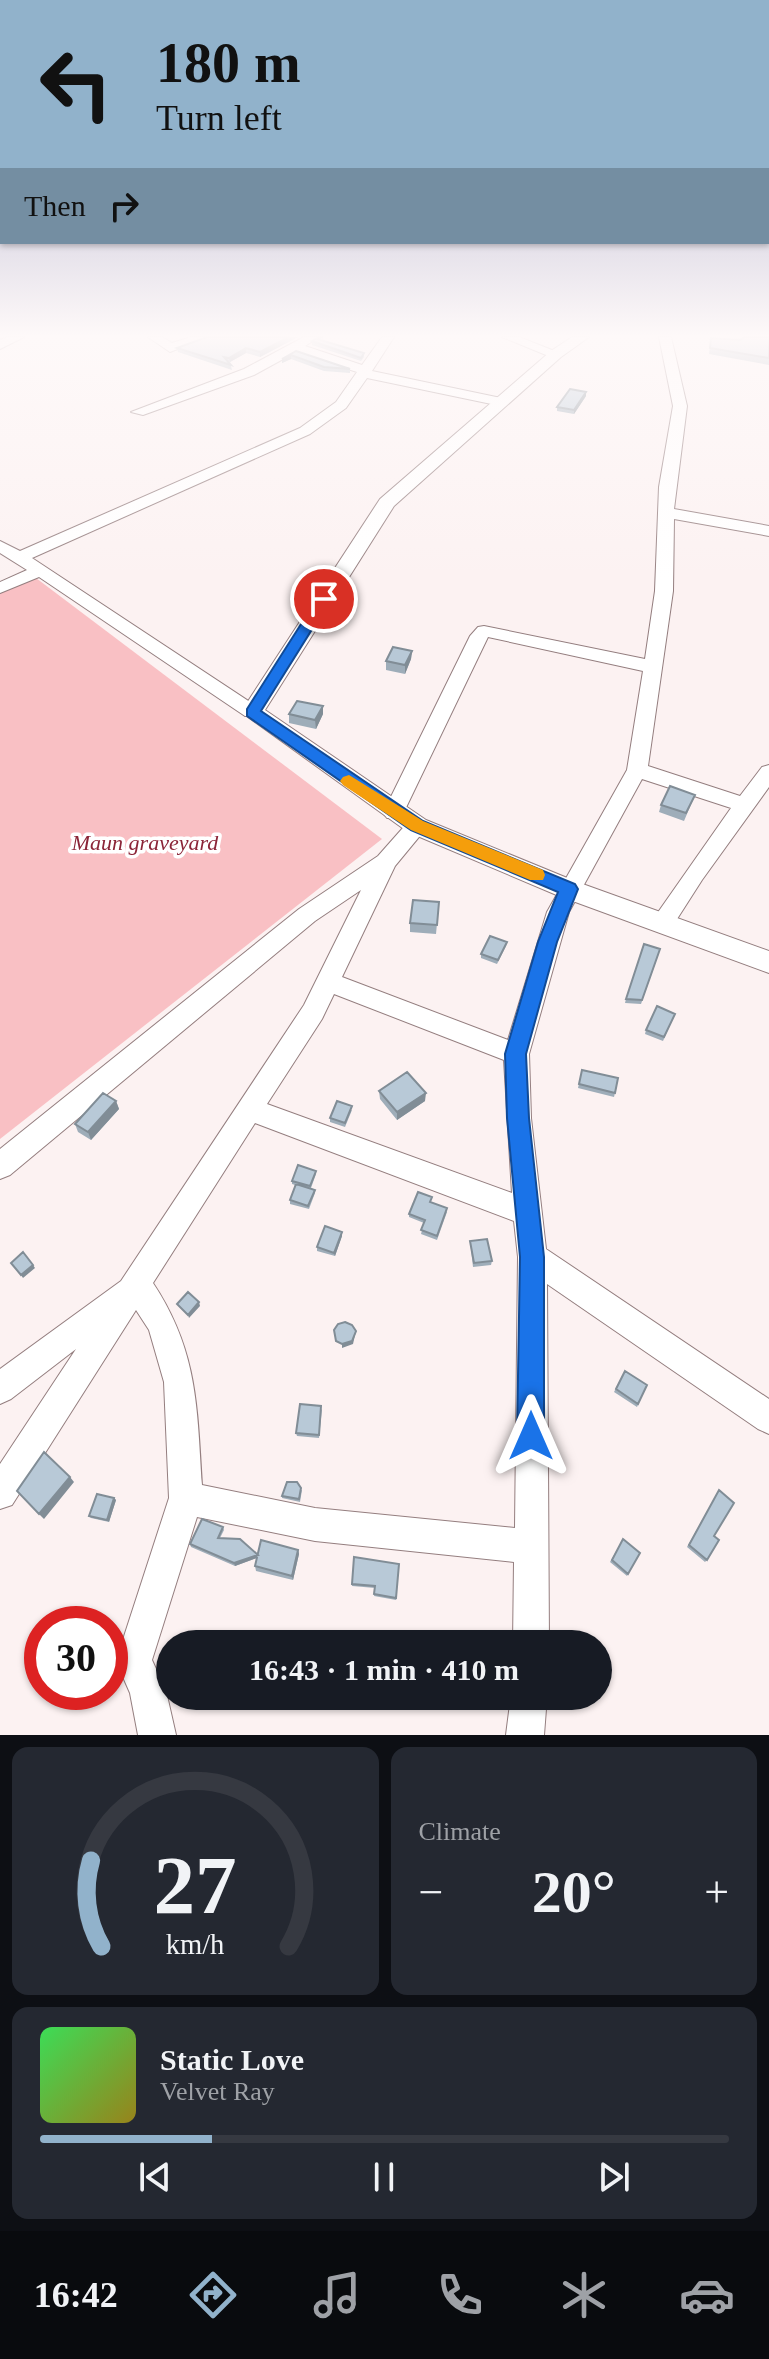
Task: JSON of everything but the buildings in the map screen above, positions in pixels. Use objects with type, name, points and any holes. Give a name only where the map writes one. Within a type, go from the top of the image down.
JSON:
[{"type":"street","points":[[19,558],[144,500],[296,436],[325,418]]},
{"type":"street","points":[[252,712],[387,503],[483,418]]},
{"type":"street","points":[[531,1630],[532,1257],[518,1118],[516,1054],[548,942],[568,889],[637,770],[664,591],[669,513],[667,487],[678,418]]},
{"type":"street","points":[[669,513],[769,531]]},
{"type":"street","points":[[0,546],[252,712],[417,826],[568,889],[769,962]]},
{"type":"street","points":[[0,588],[40,570]]},
{"type":"street","points":[[394,813],[484,631],[653,667]]},
{"type":"street","points":[[637,770],[744,805]]},
{"type":"street","points":[[662,924],[769,772]]},
{"type":"street","points":[[0,1493],[313,1012],[386,862],[417,826]]},
{"type":"street","points":[[0,1166],[307,915],[386,862]]},
{"type":"street","points":[[328,982],[516,1054]]},
{"type":"street","points":[[249,1109],[529,1213]]},
{"type":"street","points":[[532,1257],[769,1418]]},
{"type":"street","points":[[0,1388],[137,1285]]},
{"type":"street","points":[[137,1285],[162,1323],[180,1382],[186,1498],[134,1661],[148,1691],[157,1735]]},
{"type":"street","points":[[186,1498],[293,1522],[384,1536],[533,1546]]},
{"type":"street","points":[[525,1735],[528,1710]]},
{"type":"green space","name":"Maun graveyard","points":[[32,575],[382,839],[0,1139],[0,590]]},
{"type":"slow traffic","points":[[349,781],[417,826],[536,875]]},
{"type":"route","points":[[324,599],[252,712],[417,826],[568,889],[548,942],[516,1054],[518,1118],[532,1257],[534,1341],[531,1436]]}]
